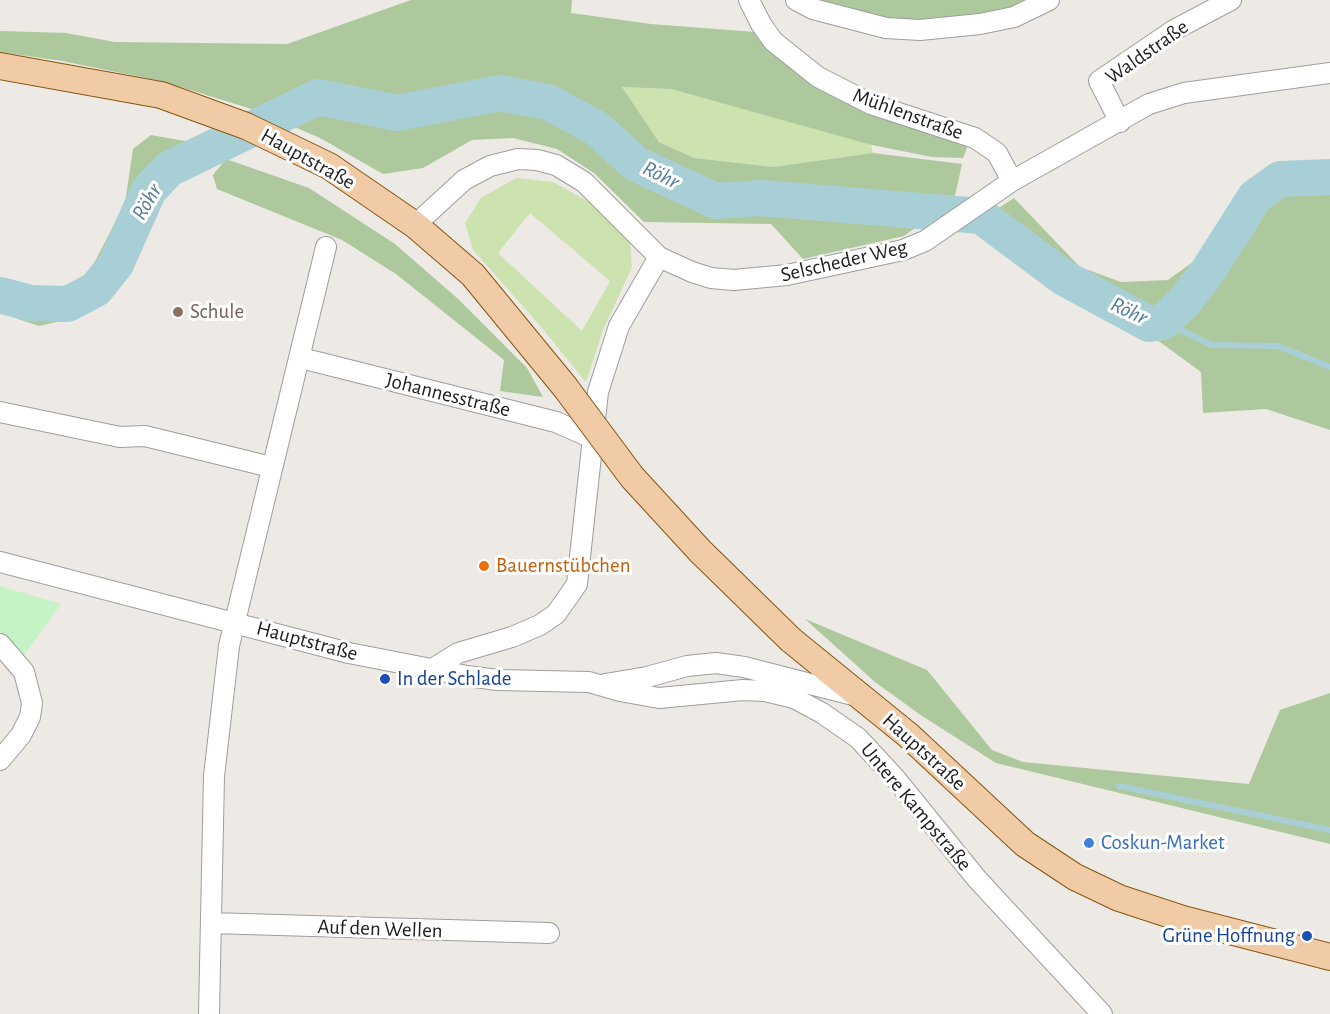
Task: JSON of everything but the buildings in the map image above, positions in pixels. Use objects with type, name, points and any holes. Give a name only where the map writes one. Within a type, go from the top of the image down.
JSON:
[{"type":"main road","name":"Hauptstraße","points":[[0,66],[161,95],[246,126],[329,166],[415,225],[473,275],[565,387],[632,477],[700,551],[791,640],[908,735],[1025,844],[1075,877],[1119,898],[1184,919],[1330,957]]},
{"type":"street","name":"Mühlenstraße","points":[[749,0],[760,24],[773,41],[818,77],[871,104],[975,138],[997,153],[1012,182]]},
{"type":"street","points":[[796,0],[813,9],[886,28],[920,30],[980,24],[1014,17],[1049,0]]},
{"type":"street","name":"Waldstraße","points":[[1119,122],[1099,81],[1174,30],[1231,0]]},
{"type":"street","name":"Selscheder Weg","points":[[415,225],[464,180],[490,166],[519,159],[537,160],[556,165],[584,182],[659,257],[711,278],[758,279],[787,275],[903,250],[925,241],[1012,182],[1149,104],[1184,93],[1330,73]]},
{"type":"street","points":[[209,1014],[214,776],[229,646],[301,358],[326,247]]},
{"type":"street","points":[[434,668],[458,653],[512,637],[540,625],[556,615],[577,584],[598,392],[619,326],[659,257]]},
{"type":"street","name":"Johannesstraße","points":[[301,358],[556,422],[592,438]]},
{"type":"street","points":[[0,412],[120,437],[145,436],[272,467]]},
{"type":"street","name":"Hauptstraße","points":[[0,562],[349,653],[434,668]]},
{"type":"street","points":[[0,644],[24,672],[32,703],[30,717],[21,735],[0,760]]},
{"type":"street","points":[[602,684],[647,677],[687,666],[716,663],[744,667],[861,697]]},
{"type":"street","name":"Untere Kampstraße","points":[[434,668],[498,680],[575,681],[602,684],[620,692],[659,698],[743,690],[765,691],[794,698],[822,713],[858,738],[888,770],[977,879],[1102,1014]]},
{"type":"street","name":"Auf den Wellen","points":[[211,923],[549,933]]},
{"type":"green space","points":[[411,0],[572,0],[571,13],[651,24],[755,32],[817,83],[970,140],[963,158],[932,157],[872,145],[671,89],[622,87],[659,142],[694,158],[773,167],[873,153],[962,164],[954,200],[904,236],[803,259],[771,224],[644,222],[594,173],[557,149],[513,138],[472,140],[423,168],[383,174],[320,138],[258,111],[161,81],[62,61],[0,52],[0,31],[66,33],[115,42],[287,44]]},
{"type":"green space","points":[[810,0],[1033,0],[1019,7],[958,18],[885,24]]},
{"type":"green space","points":[[622,87],[671,89],[871,144],[873,153],[773,167],[694,158],[659,142]]},
{"type":"green space","points":[[151,135],[185,141],[194,149],[163,167],[143,187],[110,291],[79,317],[39,326],[0,313],[0,283],[9,289],[49,296],[86,279],[125,203],[133,149]]},
{"type":"green space","points":[[226,159],[309,188],[395,244],[457,298],[527,368],[543,397],[500,391],[504,360],[396,274],[342,240],[217,189],[213,175]]},
{"type":"green space","points":[[1330,173],[1330,430],[1266,409],[1203,413],[1201,372],[1138,326],[976,223],[1014,198],[1080,267],[1121,282],[1168,280],[1212,248],[1275,187]]},
{"type":"green space","points":[[516,178],[553,182],[591,203],[630,243],[632,267],[603,330],[586,382],[473,250],[465,223],[481,198]],"holes":[[[530,213],[610,281],[582,331],[498,253]]]},
{"type":"green space","points":[[0,586],[61,604],[23,656],[0,636]]},
{"type":"green space","points":[[805,619],[927,670],[992,750],[1023,762],[1249,784],[1280,710],[1330,693],[1330,844],[996,763],[922,716],[875,682]]},
{"type":"waterway","name":"Röhr","points":[[0,295],[30,303],[68,304],[96,289],[116,264],[149,190],[169,169],[318,97],[397,113],[499,93],[548,102],[596,128],[636,164],[716,201],[762,198],[981,216],[1064,278],[1149,324],[1163,322],[1185,301],[1208,271],[1255,197],[1280,179],[1330,177]]},
{"type":"waterway","points":[[1163,322],[1212,345],[1278,346],[1330,367]]},
{"type":"waterway","points":[[1119,786],[1330,830]]},
{"type":"place","name":"Schule","points":[[178,312]]},
{"type":"place","name":"Bauernstübchen","points":[[484,566]]},
{"type":"place","name":"In der Schlade","points":[[385,679]]},
{"type":"place","name":"Coskun-Market","points":[[1089,843]]},
{"type":"place","name":"Grüne Hoffnung","points":[[1307,936]]}]
